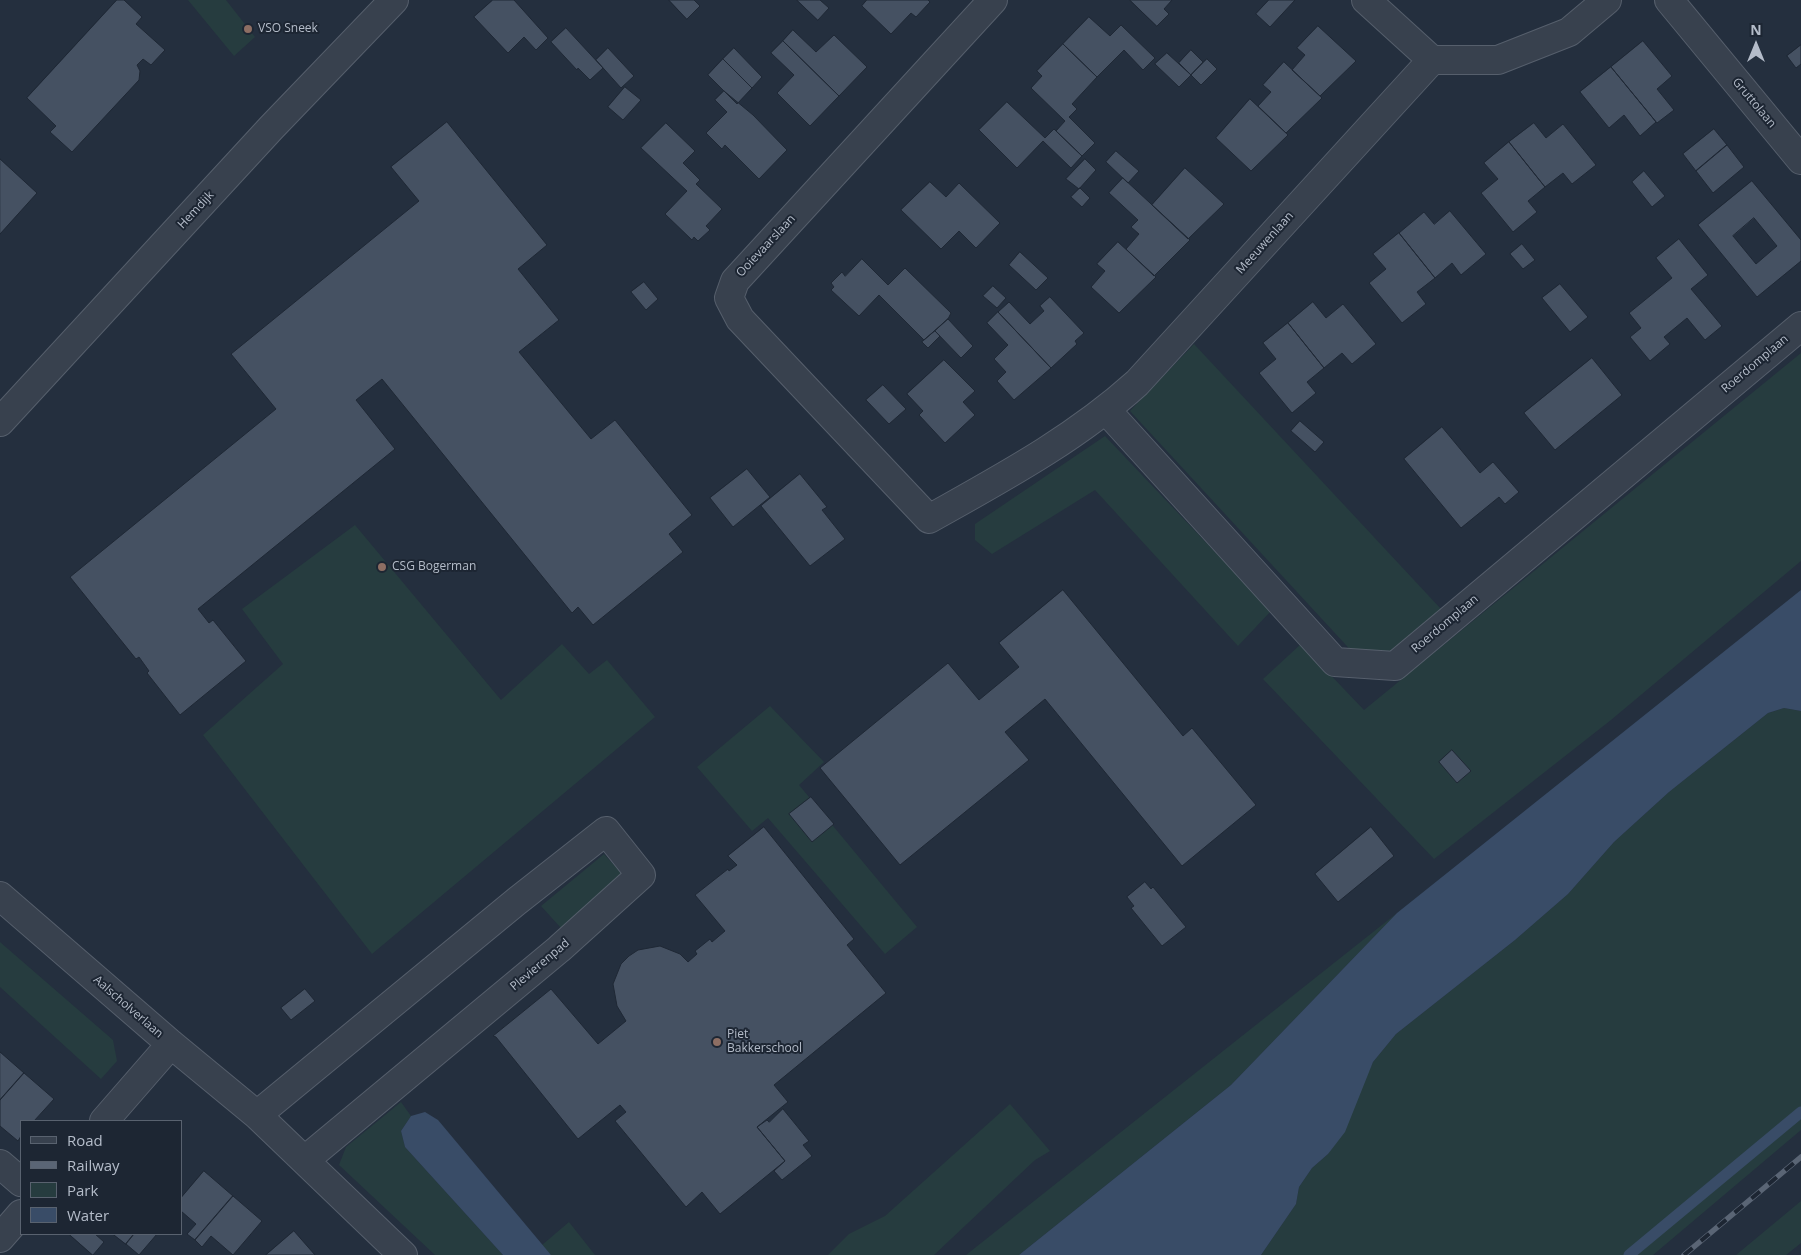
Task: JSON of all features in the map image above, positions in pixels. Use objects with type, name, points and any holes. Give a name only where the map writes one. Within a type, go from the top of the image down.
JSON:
[{"type":"street","name":"Hemdijk","points":[[0,422],[271,128],[394,0]]},
{"type":"street","name":"Ooievaarslaan","points":[[929,520],[740,319],[729,298],[734,281],[993,0]]},
{"type":"street","points":[[1366,0],[1432,60],[1498,60],[1569,32],[1607,0]]},
{"type":"street","name":"Gruttolaan","points":[[1669,0],[1801,160]]},
{"type":"street","name":"Meeuwenlaan","points":[[929,520],[1063,442],[1107,411],[1137,383],[1432,60]]},
{"type":"street","name":"Roerdomplaan","points":[[1107,411],[1335,662],[1395,666],[1801,326]]},
{"type":"street","name":"Plevierenpad","points":[[258,1115],[517,901],[606,831],[641,875],[560,949],[305,1160]]},
{"type":"street","name":"Aalscholverlaan","points":[[0,896],[171,1044],[258,1115],[403,1255]]},
{"type":"street","points":[[105,1120],[171,1044]]},
{"type":"street","points":[[0,1164],[20,1181]]},
{"type":"street","points":[[0,1238],[20,1215]]},
{"type":"green space","points":[[188,0],[226,0],[255,37],[234,56]]},
{"type":"green space","points":[[1194,344],[1441,609],[1369,670],[1130,411]]},
{"type":"green space","points":[[1801,353],[1801,561],[1611,720],[1434,859],[1263,679],[1301,644],[1364,710]]},
{"type":"green space","points":[[1105,436],[1271,611],[1238,646],[1095,490],[992,554],[975,540],[975,524]]},
{"type":"green space","points":[[355,525],[501,700],[562,644],[589,674],[607,660],[655,717],[372,954],[203,735],[283,664],[242,609]]},
{"type":"green space","points":[[770,706],[824,762],[799,785],[917,927],[885,954],[768,818],[752,831],[697,767]]},
{"type":"green space","points":[[1784,708],[1801,711],[1801,1130],[1653,1255],[1261,1255],[1296,1204],[1299,1187],[1312,1168],[1328,1154],[1373,1062],[1396,1034],[1515,940],[1568,894],[1614,842],[1669,792],[1768,713]]},
{"type":"green space","points":[[604,854],[622,874],[561,928],[541,906]]},
{"type":"green space","points":[[1397,913],[1231,1085],[1019,1255],[966,1255]]},
{"type":"green space","points":[[0,942],[113,1040],[117,1061],[101,1079],[0,987]]},
{"type":"green space","points":[[401,1102],[411,1116],[401,1131],[405,1147],[503,1255],[435,1255],[339,1165],[346,1147]]},
{"type":"green space","points":[[1010,1104],[1050,1151],[1035,1160],[934,1255],[828,1255],[849,1234],[885,1216]]},
{"type":"green space","points":[[1801,1201],[1801,1243],[1786,1255],[1736,1255]]},
{"type":"green space","points":[[569,1222],[595,1255],[551,1255],[542,1245]]},
{"type":"water","points":[[1801,590],[1801,711],[1784,708],[1768,713],[1669,792],[1614,842],[1568,894],[1515,940],[1396,1034],[1373,1062],[1345,1132],[1328,1154],[1312,1168],[1299,1187],[1296,1204],[1261,1255],[1019,1255],[1231,1085],[1397,913]]},
{"type":"water","points":[[425,1112],[438,1120],[551,1255],[503,1255],[405,1147],[401,1131],[411,1116]]},
{"type":"building","points":[[117,0],[124,0],[142,17],[136,24],[165,50],[151,65],[143,59],[137,65],[140,71],[139,80],[72,152],[50,132],[56,126],[27,98]]},
{"type":"building","points":[[493,0],[514,0],[548,38],[536,50],[524,37],[508,53],[474,17]]},
{"type":"building","points":[[669,0],[694,0],[700,6],[687,19]]},
{"type":"building","points":[[797,0],[820,0],[829,8],[818,20]]},
{"type":"building","points":[[867,0],[928,0],[930,2],[916,17],[911,13],[891,34],[862,6]]},
{"type":"building","points":[[1130,0],[1172,0],[1164,9],[1169,14],[1157,26]]},
{"type":"building","points":[[1269,0],[1295,0],[1270,27],[1256,14]]},
{"type":"building","points":[[1089,17],[1110,36],[1121,25],[1155,58],[1143,70],[1124,50],[1097,77],[1063,44]]},
{"type":"building","points":[[1318,26],[1356,61],[1320,96],[1292,70],[1305,55],[1297,48]]},
{"type":"building","points":[[566,28],[603,68],[590,80],[578,68],[577,70],[551,42]]},
{"type":"building","points":[[793,30],[816,52],[834,35],[867,67],[839,96],[783,41]]},
{"type":"building","points":[[783,41],[839,96],[810,126],[777,93],[794,75],[771,53]]},
{"type":"building","points":[[1643,41],[1672,76],[1657,89],[1674,110],[1657,123],[1611,67]]},
{"type":"building","points":[[1063,44],[1097,77],[1072,104],[1077,109],[1069,117],[1095,143],[1082,156],[1056,131],[1065,121],[1031,88],[1042,76],[1037,71]]},
{"type":"building","points":[[1801,45],[1801,64],[1796,68],[1787,56]]},
{"type":"building","points":[[608,48],[634,76],[621,88],[596,60]]},
{"type":"building","points":[[734,48],[762,77],[752,88],[723,59]]},
{"type":"building","points":[[1191,50],[1203,62],[1191,75],[1179,63]]},
{"type":"building","points":[[1167,53],[1191,75],[1179,87],[1155,64]]},
{"type":"building","points":[[723,59],[752,88],[737,104],[708,75]]},
{"type":"building","points":[[1207,59],[1217,69],[1201,85],[1191,75]]},
{"type":"building","points":[[1284,62],[1322,98],[1286,133],[1258,106],[1271,92],[1263,85]]},
{"type":"building","points":[[1611,67],[1656,122],[1640,136],[1624,115],[1609,128],[1580,92]]},
{"type":"building","points":[[625,87],[641,100],[623,120],[608,107]]},
{"type":"building","points":[[724,91],[753,115],[787,150],[759,179],[725,145],[722,149],[706,133],[727,112],[715,100]]},
{"type":"building","points":[[1250,99],[1288,135],[1251,171],[1216,138]]},
{"type":"building","points":[[1007,102],[1045,138],[1054,129],[1082,156],[1071,168],[1043,141],[1017,168],[979,130]]},
{"type":"building","points":[[447,122],[547,245],[518,269],[559,320],[519,352],[591,439],[615,420],[692,515],[669,534],[683,552],[593,625],[578,607],[572,613],[382,379],[356,400],[395,449],[198,609],[209,623],[213,620],[246,661],[180,715],[147,673],[149,671],[139,657],[136,659],[70,577],[276,409],[231,354],[419,201],[391,167]]},
{"type":"building","points":[[666,123],[695,151],[683,163],[700,180],[696,184],[722,209],[706,226],[710,230],[698,241],[694,237],[692,240],[665,214],[687,191],[641,148]]},
{"type":"building","points":[[1534,123],[1546,138],[1563,124],[1596,165],[1572,184],[1563,173],[1545,187],[1509,142]]},
{"type":"building","points":[[1714,129],[1727,145],[1696,171],[1683,154]]},
{"type":"building","points":[[1509,142],[1545,187],[1528,201],[1537,212],[1513,232],[1481,193],[1498,179],[1484,163]]},
{"type":"building","points":[[1727,145],[1744,167],[1713,193],[1696,171]]},
{"type":"building","points":[[1116,151],[1139,171],[1128,183],[1106,162]]},
{"type":"building","points":[[0,159],[37,193],[0,234]]},
{"type":"building","points":[[1085,159],[1096,170],[1079,189],[1066,179]]},
{"type":"building","points":[[1185,168],[1224,204],[1188,239],[1152,205]]},
{"type":"building","points":[[1644,171],[1665,196],[1652,207],[1632,182]]},
{"type":"building","points":[[1123,178],[1190,240],[1154,276],[1126,249],[1139,234],[1131,227],[1138,220],[1109,193]]},
{"type":"building","points":[[1752,181],[1801,240],[1801,261],[1757,297],[1698,225]],"holes":[[[1754,218],[1777,246],[1756,264],[1733,236]]]},
{"type":"building","points":[[930,182],[946,197],[959,183],[1000,223],[976,248],[959,231],[941,249],[901,210]]},
{"type":"building","points":[[1080,188],[1090,198],[1082,207],[1071,197]]},
{"type":"building","points":[[1450,211],[1486,254],[1461,275],[1452,263],[1435,278],[1399,233],[1424,212],[1434,224]]},
{"type":"building","points":[[1399,233],[1435,278],[1417,292],[1426,304],[1402,323],[1369,283],[1386,269],[1373,254]]},
{"type":"building","points":[[1679,239],[1708,275],[1691,289],[1722,326],[1705,340],[1687,318],[1664,337],[1670,344],[1650,361],[1630,337],[1641,328],[1629,313],[1672,278],[1656,258]]},
{"type":"building","points":[[1118,242],[1156,277],[1119,313],[1091,287],[1105,271],[1097,264]]},
{"type":"building","points":[[1522,244],[1535,260],[1523,269],[1510,254]]},
{"type":"building","points":[[1020,252],[1048,278],[1036,290],[1009,265]]},
{"type":"building","points":[[862,259],[888,285],[905,268],[951,313],[948,319],[924,340],[879,295],[859,316],[831,290],[834,287],[831,283],[842,272],[845,276]]},
{"type":"building","points":[[644,282],[658,299],[646,310],[631,292]]},
{"type":"building","points":[[1560,284],[1588,317],[1570,332],[1542,298]]},
{"type":"building","points":[[993,286],[1006,298],[997,308],[983,296]]},
{"type":"building","points":[[1050,297],[1084,333],[1075,341],[1077,344],[1051,368],[998,312],[1009,302],[1030,324],[1044,311],[1040,306]]},
{"type":"building","points":[[1313,302],[1326,318],[1343,304],[1376,344],[1352,364],[1342,353],[1324,368],[1288,323]]},
{"type":"building","points":[[998,312],[1051,368],[1014,400],[997,381],[1006,372],[994,359],[1008,345],[987,323]]},
{"type":"building","points":[[948,319],[973,346],[961,358],[935,331]]},
{"type":"building","points":[[1288,323],[1324,368],[1307,382],[1316,393],[1292,413],[1259,373],[1276,359],[1263,343]]},
{"type":"building","points":[[935,331],[940,336],[928,348],[922,342]]},
{"type":"building","points":[[1592,358],[1622,395],[1555,450],[1524,413]]},
{"type":"building","points":[[944,360],[975,391],[963,402],[975,415],[945,443],[919,415],[923,411],[907,394]]},
{"type":"building","points":[[883,385],[906,409],[889,424],[866,400]]},
{"type":"building","points":[[1300,421],[1324,442],[1315,452],[1291,431]]},
{"type":"building","points":[[1442,427],[1480,473],[1493,462],[1519,492],[1505,504],[1499,497],[1461,528],[1404,459]]},
{"type":"building","points":[[747,469],[770,497],[733,527],[710,498]]},
{"type":"building","points":[[800,474],[827,507],[822,510],[845,539],[810,566],[761,506]]},
{"type":"building","points":[[1063,590],[1183,736],[1192,728],[1256,805],[1182,866],[1045,699],[1005,732],[1029,760],[900,865],[820,768],[948,663],[979,700],[1019,667],[999,643]]},
{"type":"building","points":[[1452,750],[1471,771],[1457,783],[1439,762]]},
{"type":"building","points":[[811,797],[834,824],[812,842],[789,814]]},
{"type":"building","points":[[764,827],[854,939],[847,945],[886,993],[774,1085],[788,1102],[757,1127],[785,1161],[720,1214],[702,1192],[686,1207],[615,1121],[626,1112],[620,1105],[578,1139],[496,1037],[493,1036],[551,989],[598,1044],[626,1021],[617,1006],[613,984],[621,964],[629,956],[638,950],[660,946],[680,954],[688,962],[697,954],[695,951],[710,939],[712,942],[725,931],[695,895],[728,869],[729,871],[737,865],[728,856]]},
{"type":"building","points":[[1371,827],[1394,856],[1338,902],[1315,874]]},
{"type":"building","points":[[1145,882],[1151,889],[1153,887],[1186,927],[1162,946],[1131,908],[1134,906],[1127,897]]},
{"type":"building","points":[[305,989],[315,1001],[291,1020],[281,1008]]},
{"type":"building","points":[[0,1052],[24,1073],[0,1100]]},
{"type":"building","points":[[24,1073],[54,1099],[35,1120],[20,1120],[20,1138],[18,1141],[0,1126],[0,1100]]},
{"type":"building","points":[[783,1109],[809,1141],[803,1145],[812,1156],[782,1180],[774,1171],[785,1161],[757,1127],[767,1120],[769,1122]]},
{"type":"building","points":[[204,1171],[233,1196],[195,1240],[187,1234],[196,1224],[182,1212],[182,1197]]},
{"type":"building","points":[[233,1196],[262,1221],[233,1255],[211,1236],[202,1247],[195,1240]]},
{"type":"building","points":[[294,1231],[315,1255],[266,1255]]},
{"type":"building","points":[[70,1235],[96,1235],[104,1242],[93,1255]]},
{"type":"building","points":[[114,1235],[133,1235],[126,1244]]},
{"type":"building","points":[[133,1235],[156,1235],[139,1255],[126,1244]]},
{"type":"waterway","points":[[1629,1255],[1801,1112]]},
{"type":"railway","points":[[1684,1255],[1801,1157]]},
{"type":"place","name":"VSO Sneek","points":[[248,29]]},
{"type":"place","name":"CSG Bogerman","points":[[382,567]]},
{"type":"place","name":"Piet Bakkerschool","points":[[717,1042]]}]
